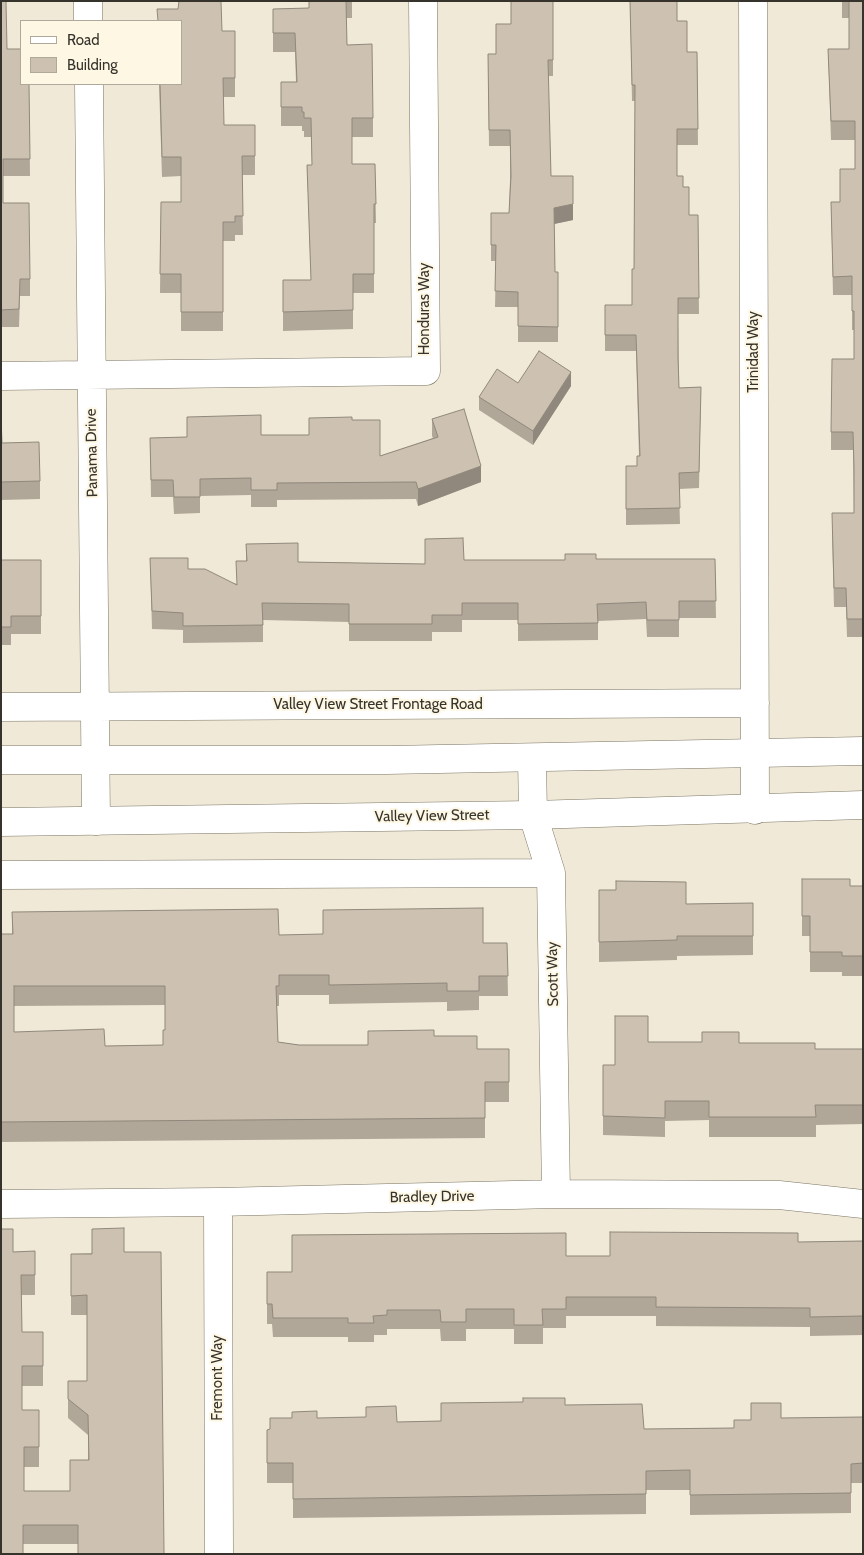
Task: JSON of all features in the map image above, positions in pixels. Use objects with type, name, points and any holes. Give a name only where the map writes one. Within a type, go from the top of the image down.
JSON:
[{"type":"street","points":[[88,1],[88,20]]},
{"type":"street","name":"Honduras Way","points":[[91,374],[426,371],[423,1]]},
{"type":"street","name":"Trinidad Way","points":[[753,1],[755,810]]},
{"type":"street","name":"Panama Drive","points":[[89,85],[97,759],[96,821]]},
{"type":"street","points":[[1,376],[91,374]]},
{"type":"street","name":"Valley View Street Frontage Road","points":[[1,708],[755,703]]},
{"type":"street","points":[[1,760],[387,760],[863,751]]},
{"type":"street","name":"Scott Way","points":[[532,758],[532,815],[551,873],[556,1194]]},
{"type":"street","name":"Valley View Street","points":[[1,822],[532,815],[755,810],[863,805]]},
{"type":"street","points":[[1,875],[551,873]]},
{"type":"street","name":"Bradley Drive","points":[[1,1204],[218,1202],[556,1194],[779,1194],[863,1204]]},
{"type":"street","name":"Fremont Way","points":[[218,1202],[219,1554]]},
{"type":"building","points":[[1,1],[6,1],[7,49],[20,49],[20,85],[29,85],[30,159],[3,159],[3,203],[29,203],[30,279],[20,279],[19,309],[1,310]]},
{"type":"building","points":[[179,1],[221,1],[222,31],[235,31],[235,78],[223,78],[224,125],[255,125],[255,156],[242,156],[243,216],[235,216],[235,222],[223,222],[223,312],[181,312],[181,274],[160,274],[161,202],[181,202],[181,157],[162,157],[160,85],[182,85],[182,20],[158,20],[157,9],[178,9]]},
{"type":"building","points":[[309,1],[346,1],[347,45],[372,44],[373,118],[352,118],[352,164],[375,164],[374,274],[353,274],[353,310],[283,312],[283,280],[311,280],[307,165],[312,165],[311,118],[304,118],[302,107],[281,107],[281,82],[297,82],[295,33],[273,33],[273,9],[309,8]]},
{"type":"building","points":[[511,1],[553,1],[553,60],[548,60],[551,176],[573,176],[573,204],[554,208],[555,272],[558,272],[558,327],[518,326],[518,292],[495,291],[496,245],[491,245],[491,213],[509,213],[511,176],[510,130],[489,130],[488,54],[496,54],[496,24],[511,24]]},
{"type":"building","points":[[630,1],[677,1],[677,21],[687,21],[687,52],[697,52],[698,129],[677,129],[677,176],[683,176],[683,187],[689,187],[689,215],[698,215],[699,298],[678,298],[678,357],[679,388],[701,387],[699,472],[679,473],[680,508],[626,509],[626,466],[637,466],[637,456],[640,456],[636,335],[605,335],[605,305],[632,305],[632,269],[634,269],[635,85],[632,85]]},
{"type":"building","points":[[849,1],[863,1],[863,619],[847,619],[846,588],[834,588],[832,513],[854,513],[853,432],[831,432],[832,359],[854,359],[852,276],[833,277],[831,202],[840,202],[840,169],[855,169],[855,121],[831,121],[828,49],[849,49]]},
{"type":"building","points":[[539,351],[571,372],[533,431],[479,397],[497,369],[518,383]]},
{"type":"building","points":[[464,409],[481,466],[418,489],[416,482],[277,483],[277,490],[251,490],[251,478],[200,479],[200,497],[174,497],[173,480],[151,480],[150,438],[187,437],[187,417],[261,415],[261,435],[309,435],[309,418],[352,417],[352,420],[380,420],[380,456],[438,437],[432,419]]},
{"type":"building","points":[[1,417],[2,443],[39,442],[40,481],[1,482]]},
{"type":"building","points":[[463,538],[464,560],[565,560],[565,554],[596,554],[596,559],[715,559],[716,601],[679,601],[679,620],[647,620],[646,602],[597,604],[598,623],[518,624],[518,603],[462,603],[462,615],[432,615],[432,624],[349,624],[349,604],[262,603],[263,625],[183,626],[183,613],[152,611],[150,558],[188,558],[188,569],[205,569],[237,585],[236,561],[247,561],[246,544],[298,543],[298,562],[425,564],[425,539]]},
{"type":"building","points":[[1,560],[41,560],[41,616],[11,616],[11,627],[1,627]]},
{"type":"building","points":[[802,879],[850,879],[850,886],[863,886],[863,956],[842,956],[842,952],[810,952],[810,916],[802,916]]},
{"type":"building","points":[[616,881],[686,882],[686,904],[753,903],[753,936],[677,936],[677,940],[599,942],[599,890],[616,890]]},
{"type":"building","points":[[483,908],[483,943],[507,943],[508,976],[479,976],[479,991],[447,991],[447,983],[329,985],[329,975],[279,975],[279,986],[276,986],[278,1042],[299,1045],[368,1045],[368,1031],[434,1030],[434,1036],[477,1036],[477,1049],[509,1049],[509,1082],[485,1082],[485,1118],[1,1122],[1,934],[13,934],[12,912],[278,909],[279,935],[323,934],[323,910]],"holes":[[[14,986],[165,986],[163,1045],[105,1046],[104,1029],[14,1032]]]},
{"type":"building","points":[[615,1016],[648,1016],[648,1042],[702,1042],[702,1032],[739,1032],[739,1043],[815,1043],[815,1049],[863,1049],[863,1105],[815,1105],[816,1117],[709,1117],[709,1101],[665,1101],[665,1118],[603,1116],[603,1065],[615,1065]]},
{"type":"building","points":[[124,1228],[124,1252],[161,1252],[164,1554],[78,1554],[78,1525],[23,1525],[23,1554],[1,1554],[1,1229],[13,1229],[13,1252],[35,1251],[35,1275],[21,1275],[22,1332],[43,1332],[43,1366],[22,1366],[22,1410],[39,1410],[39,1447],[24,1447],[24,1491],[70,1491],[70,1460],[89,1460],[88,1415],[68,1399],[68,1381],[87,1381],[87,1295],[71,1296],[71,1254],[92,1254],[92,1229]]},
{"type":"building","points":[[610,1232],[798,1233],[798,1242],[863,1241],[863,1316],[810,1317],[810,1308],[656,1307],[656,1297],[566,1297],[566,1309],[542,1309],[543,1325],[514,1325],[514,1309],[466,1309],[466,1322],[441,1322],[440,1310],[387,1310],[387,1315],[373,1316],[374,1323],[348,1323],[348,1318],[273,1318],[272,1304],[267,1304],[267,1272],[292,1272],[292,1235],[566,1233],[566,1256],[610,1256]]},
{"type":"building","points":[[523,1398],[565,1398],[565,1405],[642,1404],[644,1429],[734,1428],[734,1420],[751,1420],[751,1403],[781,1403],[781,1418],[863,1417],[863,1463],[851,1464],[851,1493],[690,1495],[690,1470],[646,1471],[646,1494],[293,1499],[293,1463],[267,1463],[267,1430],[270,1429],[270,1418],[292,1418],[292,1412],[317,1411],[317,1418],[366,1417],[366,1407],[396,1406],[397,1422],[441,1421],[441,1403],[523,1402]]}]
